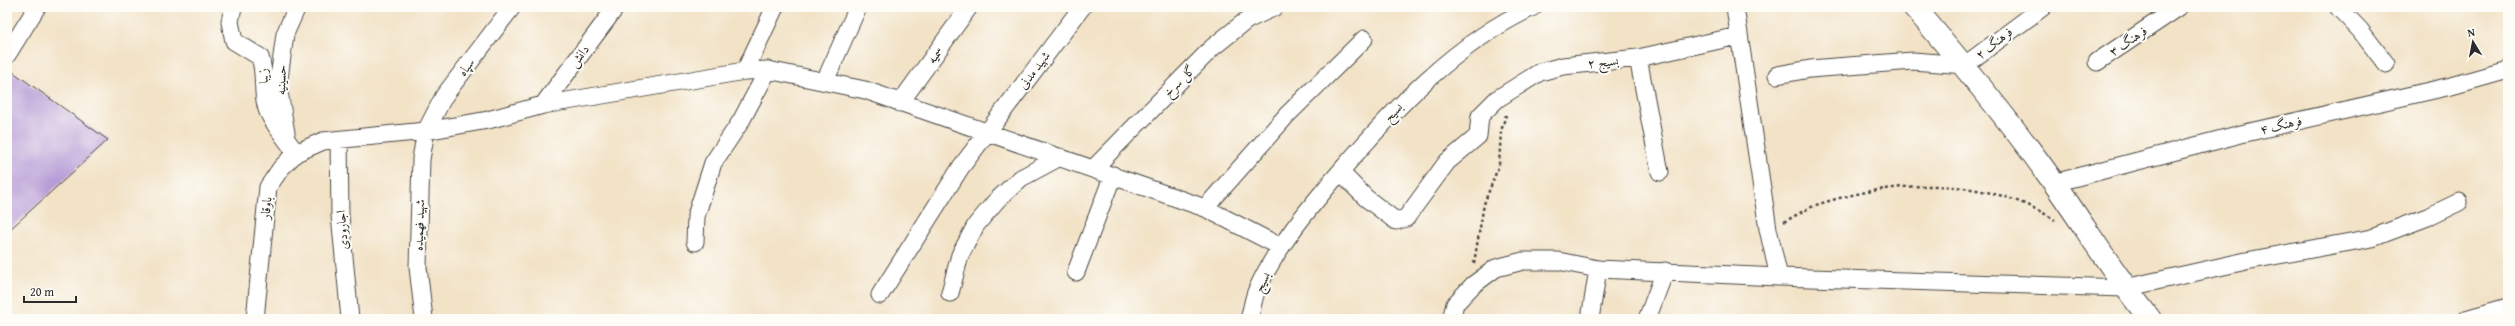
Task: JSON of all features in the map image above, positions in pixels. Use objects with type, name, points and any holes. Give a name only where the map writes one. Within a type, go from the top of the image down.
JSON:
[{"type":"main road","points":[[1914,7],[1965,65],[2054,183],[2125,288],[2150,319]]},
{"type":"street","points":[[7,55],[37,7]]},
{"type":"street","name":"زیبا","points":[[233,7],[230,22],[234,41],[260,57],[264,68],[263,82],[267,110],[296,152]]},
{"type":"street","name":"حسینیه","points":[[296,152],[285,130],[278,86],[285,34],[297,7]]},
{"type":"street","name":"سپاه","points":[[426,131],[444,96],[512,7]]},
{"type":"street","name":"دانش","points":[[543,105],[616,7]]},
{"type":"street","points":[[746,71],[775,7]]},
{"type":"street","points":[[825,81],[858,7]]},
{"type":"street","name":"سمیه","points":[[900,103],[969,7]]},
{"type":"street","name":"شهید مدنی","points":[[880,295],[961,167],[1082,7]]},
{"type":"street","name":"گل سرخ","points":[[1094,168],[1213,47],[1247,20],[1275,7]]},
{"type":"street","name":"بسیح","points":[[1281,247],[1340,172],[1378,127],[1438,68],[1506,20],[1533,7]]},
{"type":"street","points":[[1735,7],[1738,36],[1768,229],[1778,277]]},
{"type":"street","name":"فرهنگ ۲","points":[[1965,65],[2043,7]]},
{"type":"street","name":"فرهنگ ۳","points":[[2097,62],[2179,7]]},
{"type":"street","points":[[2338,7],[2360,30],[2386,64]]},
{"type":"street","name":"بسیج ۲","points":[[1340,172],[1366,198],[1396,221],[1406,218],[1448,162],[1478,136],[1480,116],[1497,99],[1540,72],[1563,66],[1638,58],[1738,36]]},
{"type":"street","points":[[1205,208],[1287,114],[1364,39]]},
{"type":"street","points":[[1638,58],[1660,172]]},
{"type":"street","points":[[1777,74],[1810,69],[1913,61],[1965,65]]},
{"type":"street","points":[[696,242],[696,216],[713,163],[742,121],[768,70]]},
{"type":"street","name":"باوقار","points":[[255,319],[268,188],[281,168],[296,152],[323,141],[426,131],[488,120],[543,105],[746,71],[768,70],[865,90],[987,133],[1094,168],[1205,208],[1281,247]]},
{"type":"street","name":"فرهنگ ۴","points":[[2054,183],[2240,134],[2451,86],[2508,70]]},
{"type":"street","name":"شهید فهمیده","points":[[424,319],[418,267],[421,159],[426,131]]},
{"type":"street","name":"اجارودی","points":[[339,140],[340,215],[350,319]]},
{"type":"street","points":[[950,293],[960,255],[976,225],[996,201],[1021,178],[1060,157]]},
{"type":"street","points":[[1076,272],[1113,175]]},
{"type":"street","points":[[1451,319],[1455,304],[1473,285],[1496,268],[1523,261],[1558,261],[1598,269],[1778,277],[2125,288],[2246,261],[2372,238],[2430,216],[2459,202]]},
{"type":"street","name":"بسیج","points":[[1250,319],[1257,290],[1281,247]]},
{"type":"street","points":[[1590,319],[1598,269]]},
{"type":"street","points":[[1648,319],[1665,271]]},
{"type":"street","points":[[2466,319],[2508,307]]},
{"type":"path","points":[[1473,285],[1476,246],[1482,218],[1499,165],[1500,132],[1508,111]]},
{"type":"path","points":[[1768,229],[1817,204],[1884,188],[1928,185],[1988,191],[2019,200],[2061,224],[2083,226]]},
{"type":"building","points":[[13,72],[108,140],[7,232],[7,80]]}]
